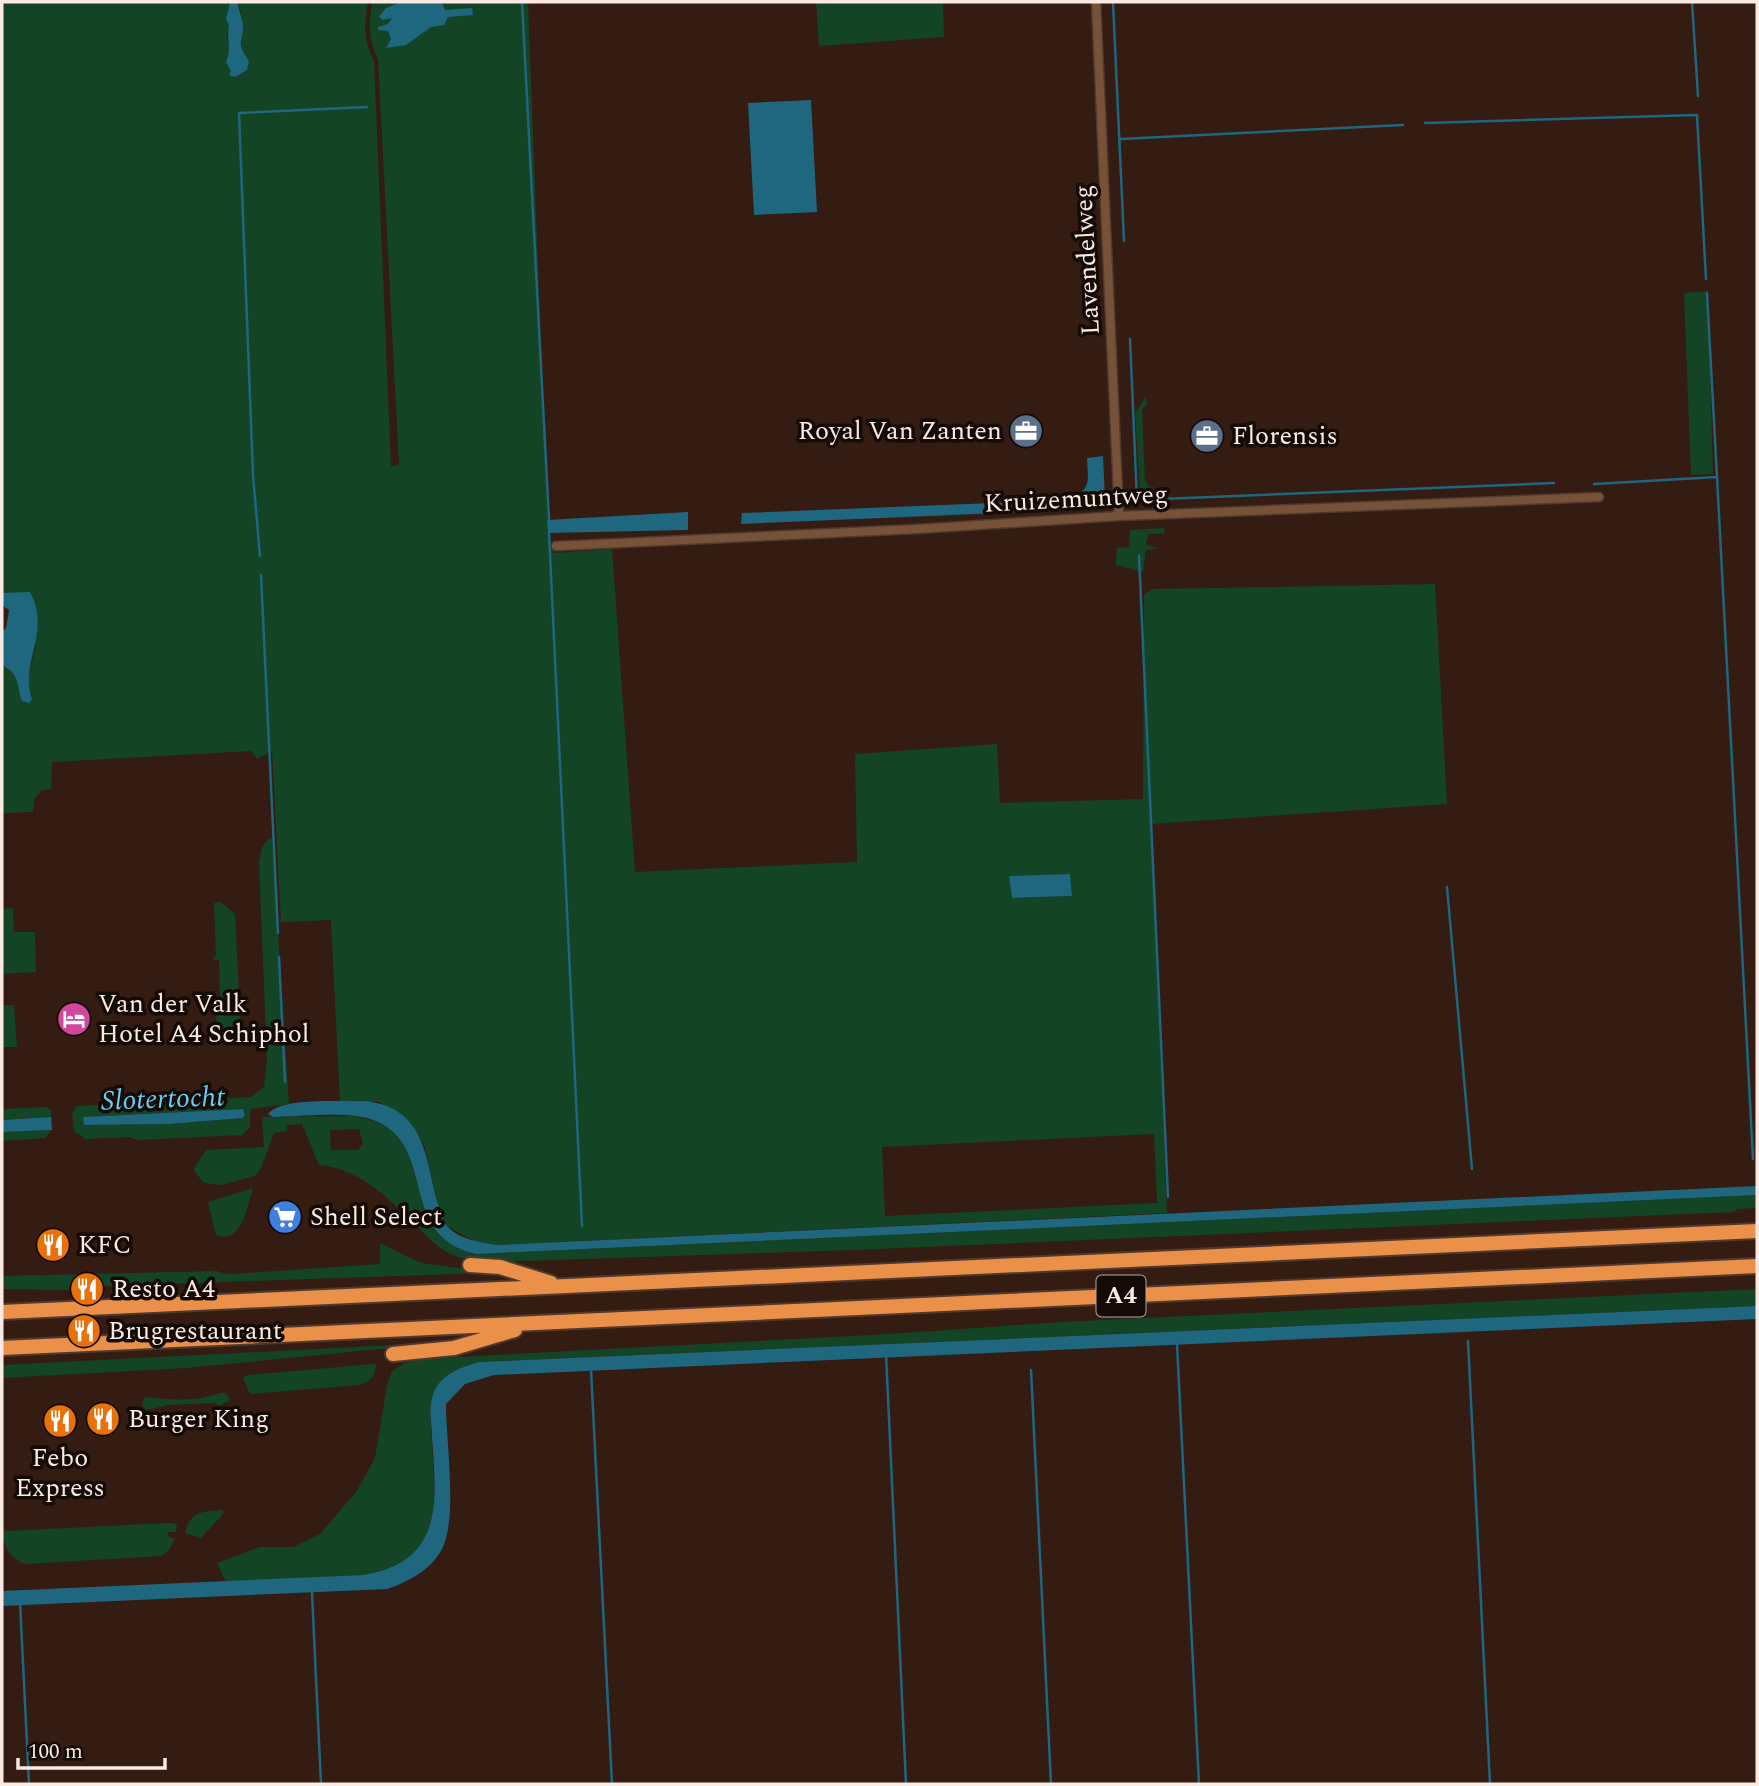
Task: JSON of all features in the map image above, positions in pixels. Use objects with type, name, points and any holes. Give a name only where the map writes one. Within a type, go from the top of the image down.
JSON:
[{"type":"highway","name":"A4","points":[[2,1312],[1757,1231]]},
{"type":"highway","name":"A4","points":[[470,1265],[500,1268],[563,1287]]},
{"type":"highway","name":"A4","points":[[2,1348],[1757,1266]]},
{"type":"highway","name":"A4","points":[[393,1354],[454,1348],[539,1323]]},
{"type":"street","name":"Lavendelweg","points":[[1096,2],[1119,516]]},
{"type":"street","name":"Kruizemuntweg","points":[[556,546],[917,529],[1119,516],[1598,496]]},
{"type":"green space","points":[[2,2],[230,2],[227,19],[230,25],[227,33],[231,71],[242,52],[239,41],[243,22],[238,2],[368,2],[365,32],[374,61],[391,466],[399,465],[378,59],[370,31],[372,2],[401,2],[386,8],[393,18],[385,29],[391,39],[387,47],[442,3],[528,2],[548,533],[554,553],[612,549],[635,872],[857,862],[855,754],[997,744],[1000,803],[1143,799],[1144,595],[1152,589],[1435,584],[1447,804],[1151,824],[1167,1213],[497,1245],[474,1241],[447,1226],[440,1216],[425,1147],[407,1119],[379,1102],[340,1102],[331,920],[281,922],[272,751],[257,759],[251,751],[52,762],[51,789],[42,790],[34,799],[33,812],[2,813],[2,665],[16,678],[20,696],[32,699],[29,679],[36,647],[2,593]],"holes":[[[1070,874],[1072,896],[1012,898],[1009,876]],[[1154,1134],[1157,1203],[885,1216],[882,1147]]]},
{"type":"green space","points":[[816,2],[943,2],[944,37],[819,46]]},
{"type":"green space","points":[[1708,291],[1713,474],[1691,475],[1684,293]]},
{"type":"green space","points":[[1146,396],[1147,404],[1142,410],[1145,481],[1156,493],[1140,492],[1135,413]]},
{"type":"green space","points":[[1164,528],[1165,533],[1149,534],[1146,544],[1157,549],[1146,550],[1143,572],[1116,565],[1117,548],[1129,547],[1130,530]]},
{"type":"green space","points":[[272,838],[289,1104],[250,1109],[250,1127],[242,1135],[138,1140],[129,1137],[85,1139],[74,1131],[72,1113],[76,1106],[251,1097],[264,1087],[267,1061],[259,862],[262,847]],"holes":[[[243,1109],[245,1114],[242,1118],[169,1124],[84,1125],[84,1117]]]},
{"type":"green space","points":[[221,902],[235,914],[241,1033],[232,1041],[218,1038],[215,1000],[220,999],[219,960],[214,960],[213,957],[216,956],[214,903]]},
{"type":"green space","points":[[13,908],[14,932],[35,932],[36,972],[2,974],[2,909]]},
{"type":"green space","points":[[2,1005],[14,1005],[17,1047],[2,1047]]},
{"type":"green space","points":[[46,1107],[51,1110],[51,1117],[2,1120],[2,1109]]},
{"type":"green space","points":[[350,1116],[380,1123],[399,1138],[411,1158],[434,1226],[450,1243],[476,1254],[1757,1195],[1757,1208],[1737,1209],[1734,1212],[853,1250],[494,1262],[452,1255],[434,1243],[393,1204],[360,1178],[319,1165],[302,1124],[287,1125],[287,1131],[274,1133],[261,1168],[255,1176],[221,1185],[204,1183],[194,1168],[206,1150],[264,1147],[262,1117]],"holes":[[[359,1129],[363,1144],[358,1150],[331,1150],[330,1130]]]},
{"type":"green space","points":[[52,1130],[45,1138],[2,1141],[2,1132]]},
{"type":"green space","points":[[253,1188],[246,1214],[238,1230],[225,1237],[216,1235],[208,1202]]},
{"type":"green space","points":[[380,1243],[421,1263],[483,1273],[105,1286],[69,1290],[2,1289],[2,1276],[217,1271],[233,1274],[380,1264]]},
{"type":"green space","points":[[1757,1289],[1757,1306],[479,1362],[431,1409],[433,1513],[427,1534],[414,1552],[394,1566],[363,1575],[226,1582],[217,1563],[260,1547],[293,1547],[320,1534],[356,1492],[375,1458],[387,1385],[392,1371],[419,1359],[1062,1322]]},
{"type":"green space","points":[[394,1345],[391,1348],[186,1368],[2,1378],[2,1365]]},
{"type":"green space","points":[[374,1364],[373,1376],[358,1385],[250,1394],[243,1378],[247,1375]]},
{"type":"green space","points":[[226,1393],[230,1400],[219,1406],[215,1403],[168,1405],[147,1410],[142,1406],[144,1397],[192,1399]]},
{"type":"green space","points":[[223,1510],[223,1514],[201,1538],[185,1533],[194,1516]]},
{"type":"green space","points":[[177,1524],[176,1532],[168,1532],[169,1537],[175,1539],[169,1550],[161,1556],[26,1564],[11,1555],[3,1539],[2,1527],[6,1531]]},
{"type":"water","points":[[230,2],[238,2],[243,24],[241,45],[249,61],[247,70],[235,77],[229,75],[231,71],[226,62],[229,53],[229,25],[226,19]]},
{"type":"water","points":[[401,2],[446,2],[442,3],[445,10],[472,8],[473,15],[448,17],[444,25],[431,27],[406,45],[386,48],[391,39],[388,31],[378,30],[378,27],[388,24],[392,18],[383,20],[379,17],[386,8]]},
{"type":"water","points":[[811,100],[817,212],[754,215],[748,103]]},
{"type":"water","points":[[1103,456],[1105,500],[1096,509],[741,524],[742,513],[1069,500],[1082,492],[1087,484],[1087,458]]},
{"type":"water","points":[[688,512],[688,530],[548,533],[547,520]]},
{"type":"water","points":[[30,592],[38,621],[29,672],[32,699],[29,703],[22,701],[15,677],[2,665],[2,632],[6,628],[9,610],[2,605],[2,593]]},
{"type":"water","points":[[1070,874],[1072,896],[1012,898],[1009,876]]},
{"type":"water","points":[[363,1101],[399,1112],[410,1122],[424,1150],[440,1214],[447,1226],[464,1237],[497,1245],[1757,1186],[1757,1195],[476,1254],[451,1244],[435,1229],[425,1209],[405,1147],[392,1131],[370,1119],[360,1117],[273,1117],[268,1114],[285,1105],[298,1103]]},
{"type":"water","points":[[243,1109],[243,1118],[169,1124],[84,1125],[83,1117]]},
{"type":"water","points":[[51,1117],[52,1130],[2,1132],[2,1120]]},
{"type":"water","points":[[1757,1306],[1757,1319],[494,1375],[465,1384],[446,1404],[450,1479],[447,1535],[442,1549],[432,1563],[403,1583],[387,1589],[2,1606],[2,1591],[363,1575],[389,1568],[408,1557],[421,1543],[429,1526],[435,1485],[430,1411],[436,1388],[446,1377],[479,1362]]},
{"type":"waterway","points":[[522,2],[549,520]]},
{"type":"waterway","points":[[1113,2],[1124,241]]},
{"type":"waterway","points":[[1692,2],[1698,96]]},
{"type":"waterway","points":[[260,556],[253,475],[239,113],[367,107]]},
{"type":"waterway","points":[[1425,123],[1697,115],[1706,279]]},
{"type":"waterway","points":[[1121,139],[1403,125]]},
{"type":"waterway","points":[[1707,293],[1717,477]]},
{"type":"waterway","points":[[1130,339],[1137,500],[1554,483]]},
{"type":"waterway","points":[[1594,484],[1717,477],[1753,1159]]},
{"type":"waterway","points":[[549,533],[582,1226]]},
{"type":"waterway","points":[[1139,556],[1168,1197]]},
{"type":"waterway","points":[[261,575],[278,933]]},
{"type":"waterway","points":[[1447,887],[1472,1169]]},
{"type":"waterway","points":[[279,957],[285,1082]]},
{"type":"waterway","points":[[1468,1341],[1490,1784]]},
{"type":"waterway","points":[[1177,1344],[1199,1784]]},
{"type":"waterway","points":[[886,1354],[906,1784]]},
{"type":"waterway","points":[[591,1370],[612,1784]]},
{"type":"waterway","points":[[1031,1370],[1051,1784]]},
{"type":"waterway","points":[[312,1593],[321,1784]]},
{"type":"waterway","points":[[20,1602],[29,1784]]},
{"type":"place","name":"Royal Van Zanten","points":[[1026,431]]},
{"type":"place","name":"Florensis","points":[[1207,436]]},
{"type":"place","name":"Van der Valk Hotel A4 Schiphol","points":[[74,1019]]},
{"type":"place","name":"Shell Select","points":[[285,1217]]},
{"type":"place","name":"KFC","points":[[53,1245]]},
{"type":"place","name":"Resto A4","points":[[87,1289]]},
{"type":"place","name":"Brugrestaurant","points":[[84,1331]]},
{"type":"place","name":"Burger King","points":[[103,1419]]},
{"type":"place","name":"Febo Express","points":[[60,1421]]},
{"type":"water label","name":"Slotertocht","points":[[163,1099]]}]
